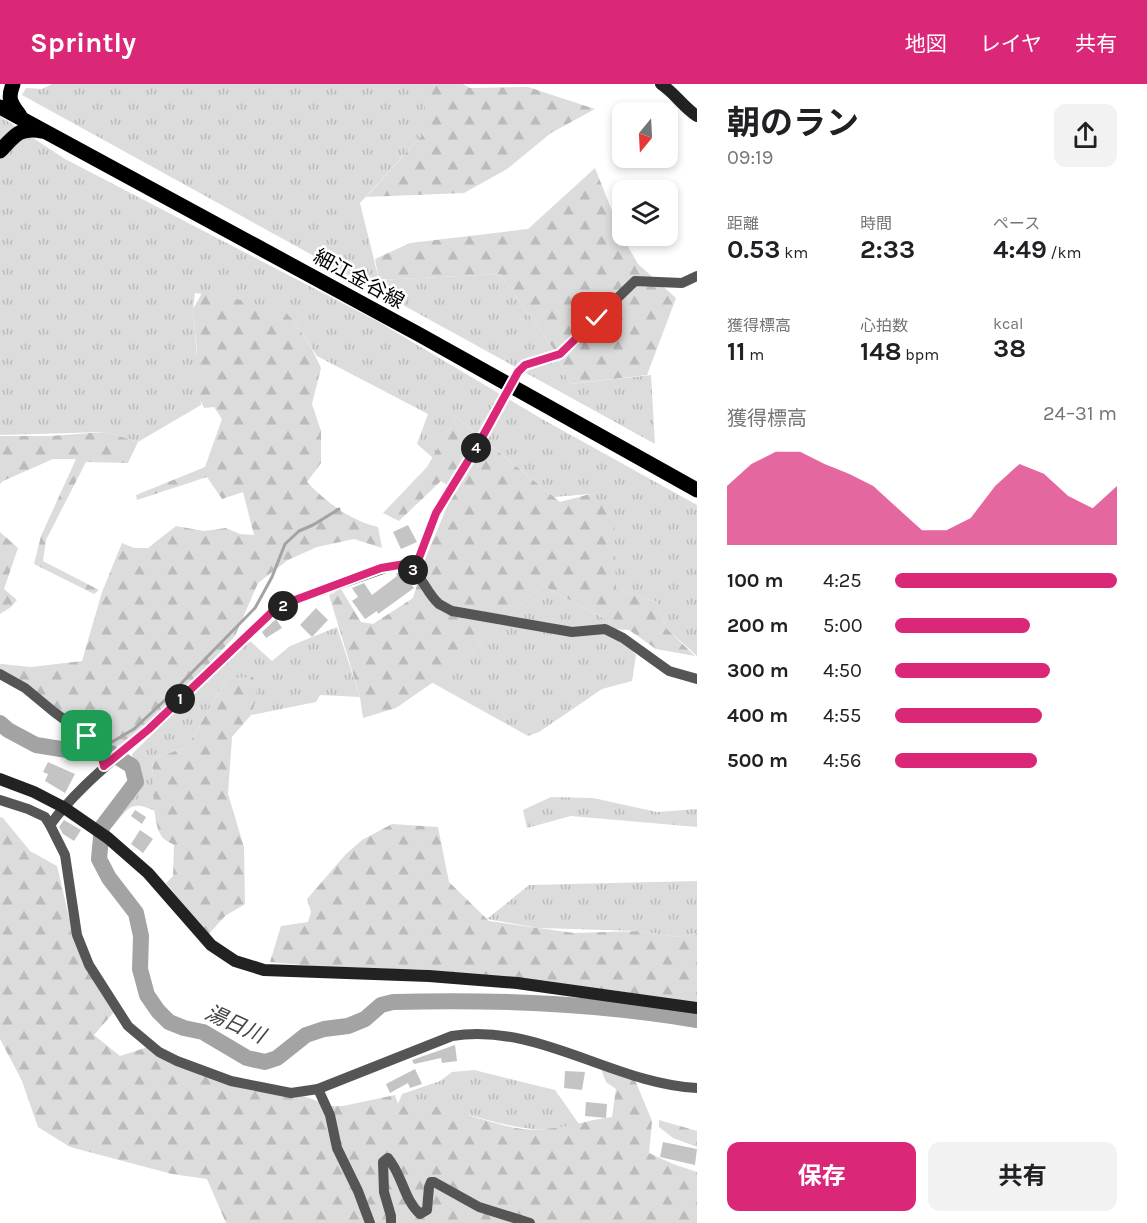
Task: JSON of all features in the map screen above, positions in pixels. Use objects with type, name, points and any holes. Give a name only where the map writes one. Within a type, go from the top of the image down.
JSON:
[{"type":"main road","points":[[0,94],[10,84]]},
{"type":"main road","points":[[10,84],[11,103],[22,118]]},
{"type":"main road","points":[[0,107],[10,117],[14,136]]},
{"type":"main road","name":"細江金谷線","points":[[0,107],[420,335],[697,490]]},
{"type":"main road","points":[[0,151],[23,130],[45,131]]},
{"type":"street","points":[[661,84],[697,116]]},
{"type":"street","points":[[414,571],[436,513],[479,443],[518,372],[525,365],[560,354],[635,281],[682,283],[697,276]]},
{"type":"street","points":[[50,825],[63,807],[104,766],[149,729],[271,613],[295,600],[381,568],[405,564],[414,571],[438,603],[452,611],[572,632],[605,629],[622,638],[669,671],[697,680]]},
{"type":"street","points":[[0,674],[25,688],[99,745],[104,766]]},
{"type":"street","points":[[0,779],[34,792],[63,807],[108,838],[148,873],[211,945],[235,961],[264,970],[429,976],[517,982],[697,1008]]},
{"type":"street","points":[[0,800],[45,817],[65,855],[77,935],[89,965],[128,1026],[159,1052],[168,1056],[231,1081],[291,1093],[318,1089],[452,1036],[471,1033],[517,1039],[674,1087],[697,1088]]},
{"type":"street","points":[[318,1089],[330,1115],[337,1148],[358,1191],[370,1223]]},
{"type":"street","points":[[391,1223],[382,1172],[383,1162],[388,1158],[396,1168],[406,1193],[420,1214],[427,1210],[429,1187],[431,1182],[434,1182],[479,1208],[530,1223]]},
{"type":"green space","points":[[52,84],[425,84],[425,132],[360,203],[379,280],[500,274],[553,348],[570,384],[651,375],[655,444],[22,95],[26,88],[42,89]]},
{"type":"green space","points":[[425,84],[463,84],[470,88],[528,87],[595,109],[551,133],[507,169],[464,193],[366,197],[425,132]]},
{"type":"green space","points":[[0,116],[65,159],[377,321],[542,419],[697,505],[697,656],[667,629],[657,602],[616,589],[590,494],[554,497],[456,417],[433,458],[417,444],[428,414],[317,356],[293,320],[237,299],[195,293],[193,309],[201,405],[138,442],[106,432],[0,435]]},
{"type":"green space","points":[[595,168],[612,211],[612,246],[628,246],[638,264],[676,298],[647,375],[570,384],[553,348],[500,274],[379,280],[375,259],[410,243],[528,229]]},
{"type":"green space","points":[[202,293],[237,299],[285,312],[293,320],[321,368],[312,404],[321,431],[321,463],[307,482],[340,510],[378,527],[382,548],[354,539],[317,547],[288,560],[258,583],[235,636],[154,724],[116,747],[87,736],[0,672],[0,664],[31,667],[82,661],[102,592],[122,543],[134,548],[148,548],[176,526],[204,531],[226,528],[240,534],[254,535],[243,492],[222,499],[207,477],[137,500],[136,495],[205,467],[222,419],[214,407],[204,408],[194,387],[197,352],[193,309]]},
{"type":"green space","points":[[456,417],[560,502],[590,494],[614,512],[616,589],[657,602],[667,629],[695,656],[656,649],[629,630],[614,629],[609,621],[542,585],[458,665],[396,708],[363,718],[360,697],[329,595],[341,589],[361,622],[373,624],[413,598],[425,559],[454,490],[441,481],[399,521],[383,513],[427,467]]},
{"type":"green space","points":[[106,432],[138,442],[128,463],[86,462],[46,540],[43,561],[99,590],[94,594],[34,564],[41,536],[76,459],[53,459],[0,484],[0,436],[49,436]]},
{"type":"green space","points":[[0,532],[18,548],[4,589],[17,600],[0,614]]},
{"type":"green space","points":[[542,585],[609,621],[636,655],[632,681],[602,689],[539,732],[528,736],[431,682],[458,665]]},
{"type":"green space","points":[[337,627],[360,697],[320,695],[316,702],[251,715],[257,696],[227,678],[187,747],[152,759],[155,811],[134,806],[126,811],[112,827],[113,818],[138,781],[132,754],[222,665],[250,641],[272,661],[290,646]]},
{"type":"green space","points":[[253,677],[257,697],[251,715],[232,737],[228,794],[244,847],[245,904],[225,916],[208,935],[166,883],[173,876],[174,845],[162,837],[158,830],[152,759],[187,747],[227,678]]},
{"type":"green space","points":[[551,797],[593,798],[657,812],[697,809],[697,827],[571,816],[527,828],[523,810]]},
{"type":"green space","points":[[0,817],[30,851],[57,866],[69,917],[89,973],[114,1012],[94,1035],[120,1056],[148,1047],[222,1081],[298,1094],[331,1106],[343,1106],[395,1095],[398,1104],[426,1105],[503,1125],[529,1129],[553,1128],[612,1117],[616,1089],[606,1082],[601,1069],[635,1080],[652,1121],[649,1153],[697,1172],[697,1223],[226,1223],[207,1179],[172,1174],[70,1147],[38,1127],[22,1081],[0,1039]]},
{"type":"green space","points":[[392,824],[438,827],[449,882],[489,921],[574,933],[640,931],[677,937],[697,933],[697,1003],[611,990],[419,969],[365,971],[270,962],[281,926],[308,922],[311,912],[307,899],[346,854],[362,840]]},
{"type":"green space","points":[[697,881],[697,933],[677,937],[639,931],[539,928],[487,919],[529,885]]},
{"type":"green space","points":[[474,1070],[555,1090],[579,1124],[561,1128],[530,1129],[426,1107],[398,1104],[402,1094],[440,1081],[452,1072]]},
{"type":"green space","points":[[659,1120],[697,1131],[697,1147],[673,1138],[659,1127]]},
{"type":"building","points":[[408,525],[417,542],[401,549],[393,532]]},
{"type":"building","points":[[396,573],[405,575],[414,588],[378,614],[377,611],[365,619],[352,601],[358,597],[352,588],[364,583],[372,595],[397,576]]},
{"type":"building","points":[[316,608],[328,620],[312,637],[300,625]]},
{"type":"building","points":[[276,619],[282,628],[266,638],[262,632]]},
{"type":"building","points":[[48,762],[75,774],[65,793],[45,781],[48,774],[43,772]]},
{"type":"building","points":[[135,810],[146,817],[142,824],[131,816]]},
{"type":"building","points":[[64,820],[81,830],[74,841],[63,834],[59,827]]},
{"type":"building","points":[[140,830],[153,839],[143,853],[131,844]]},
{"type":"building","points":[[455,1045],[457,1061],[442,1063],[441,1058],[414,1064],[412,1060]]},
{"type":"building","points":[[415,1069],[422,1084],[410,1088],[408,1083],[390,1093],[386,1084]]},
{"type":"building","points":[[565,1071],[585,1072],[582,1090],[564,1088]]},
{"type":"building","points":[[586,1102],[607,1104],[606,1118],[585,1116]]},
{"type":"building","points":[[663,1142],[697,1149],[695,1165],[660,1157]]},
{"type":"waterway","points":[[102,743],[112,742],[134,729],[164,701],[255,608],[272,577],[285,544],[299,531],[339,509]]},
{"type":"waterway","name":"湯日川","points":[[0,723],[8,730],[36,745],[86,753],[111,753],[132,766],[136,782],[102,827],[99,859],[109,878],[136,913],[141,936],[140,969],[147,995],[169,1022],[203,1032],[247,1058],[265,1062],[277,1058],[306,1035],[324,1029],[348,1026],[365,1019],[381,1005],[393,1002],[469,1001],[583,1006],[697,1020]]},
{"type":"waterway","points":[[86,753],[87,745],[92,744]]},
{"type":"route","points":[[87,736],[99,745],[104,766],[149,729],[271,613],[295,600],[381,568],[405,564],[414,571],[436,513],[479,443],[518,372],[525,365],[560,354],[597,318]]}]
